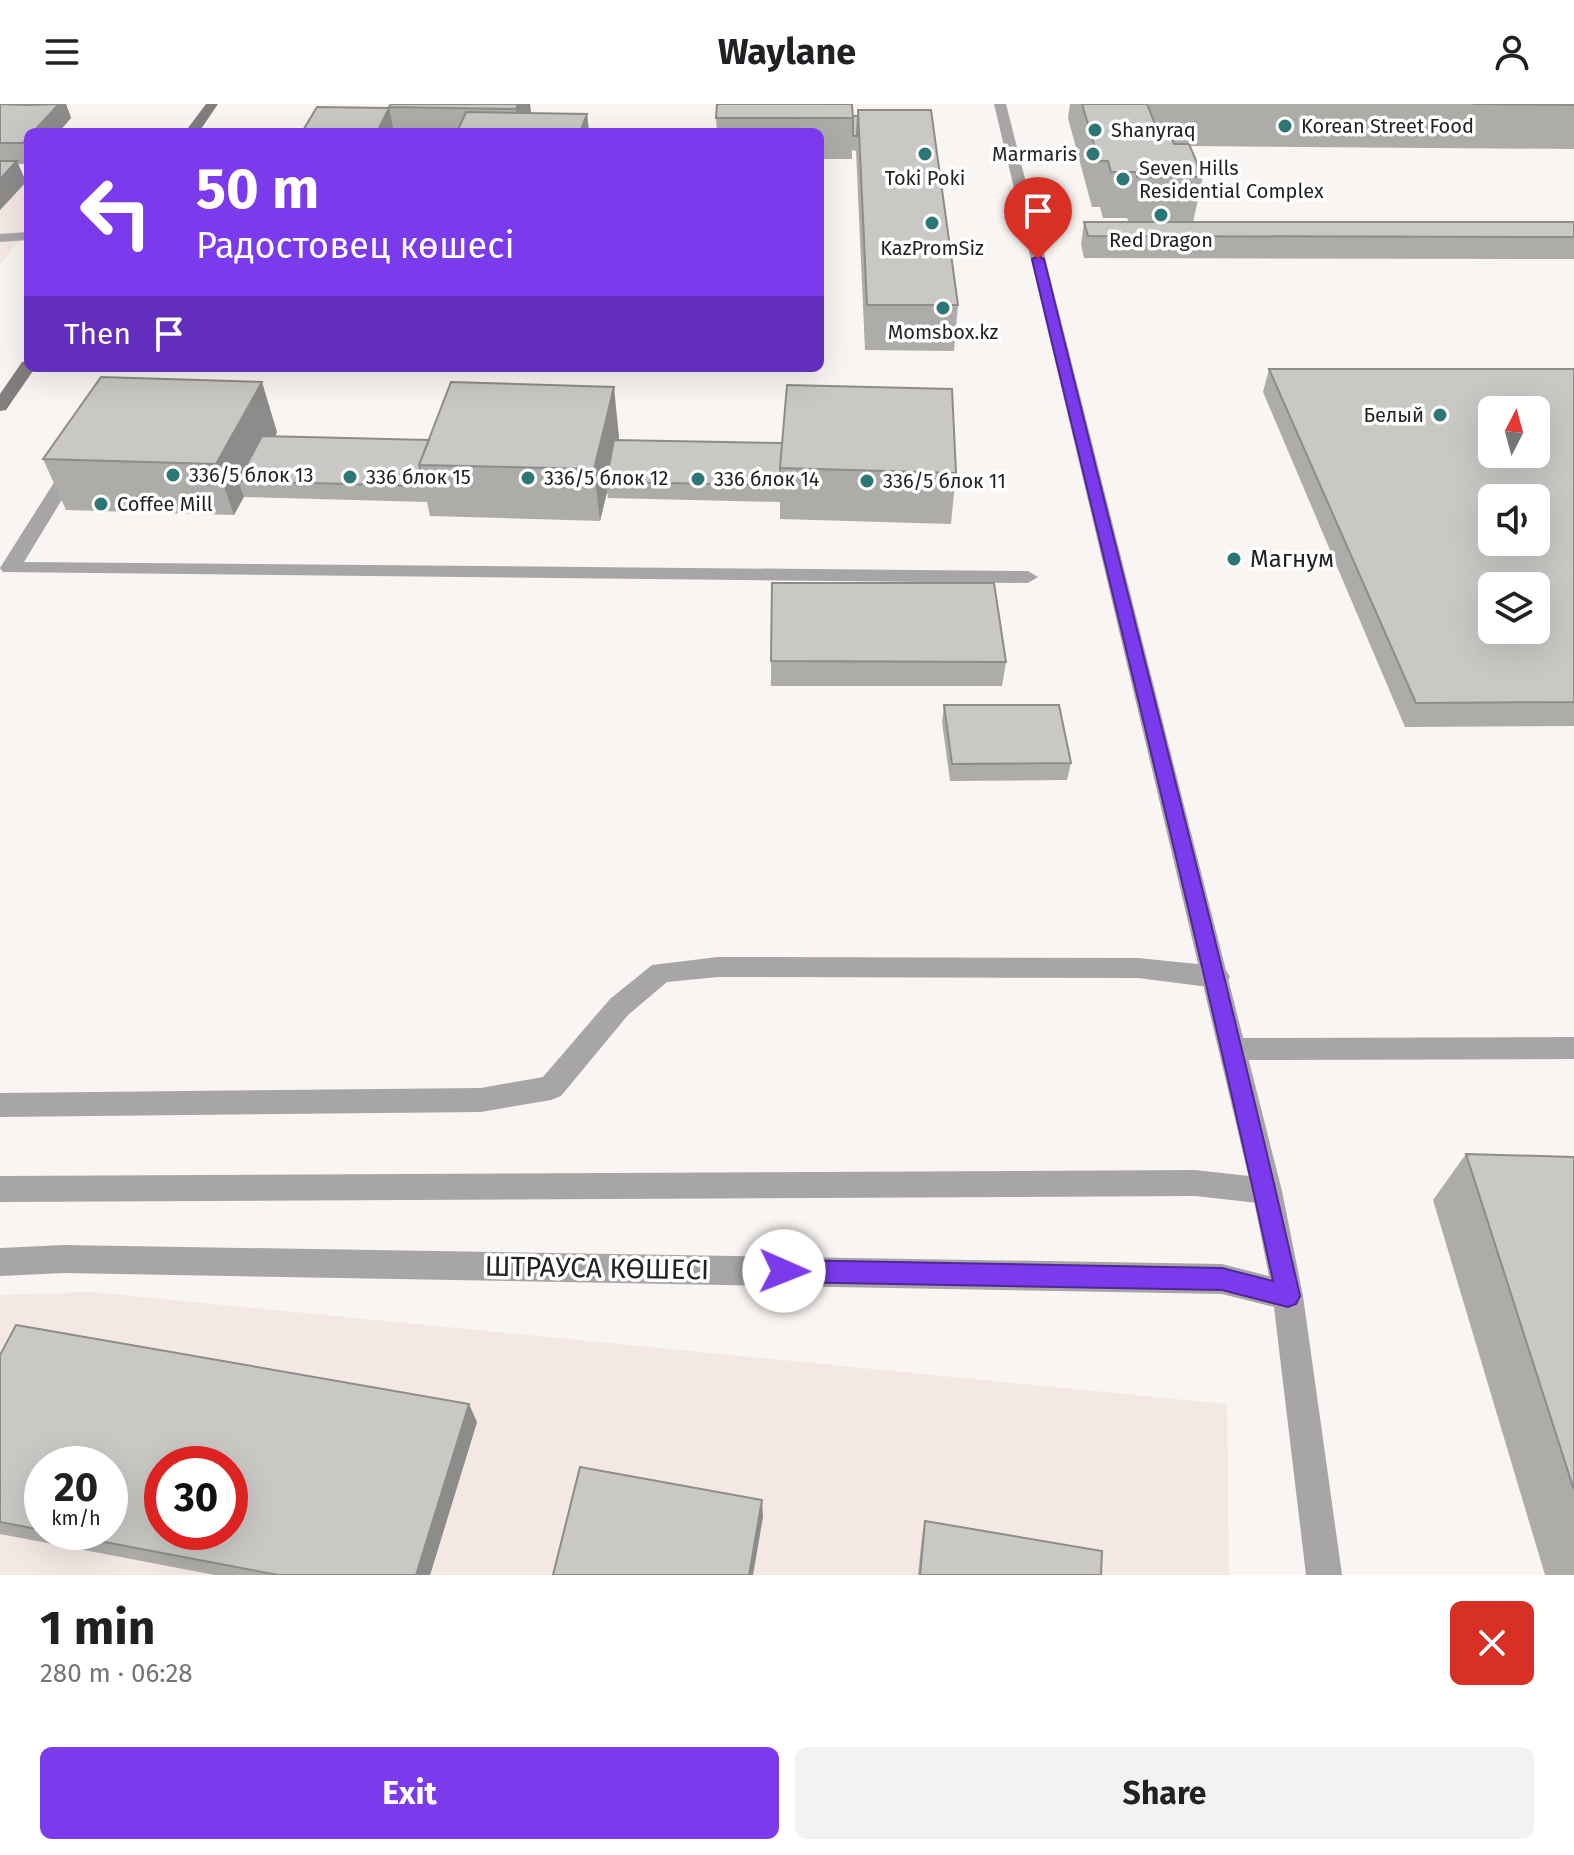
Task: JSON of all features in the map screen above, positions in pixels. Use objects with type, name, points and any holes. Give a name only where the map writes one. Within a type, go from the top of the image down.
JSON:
[{"type":"main road","points":[[195,128],[212,104]]},
{"type":"main road","points":[[0,406],[24,372]]},
{"type":"street","points":[[1000,104],[1183,859],[1217,977],[1267,1191],[1288,1296],[1324,1575]]},
{"type":"street","points":[[0,238],[24,236]]},
{"type":"street","points":[[87,445],[10,568],[1028,577]]},
{"type":"street","points":[[0,1105],[481,1100],[551,1088],[619,1007],[661,972],[718,967],[1122,968],[1217,977]]},
{"type":"street","points":[[1234,1049],[1574,1048]]},
{"type":"street","points":[[0,1189],[1195,1183],[1267,1191]]},
{"type":"street","name":"ШТРАУСА КӨШЕСІ","points":[[0,1262],[96,1260],[1222,1279],[1288,1296]]},
{"type":"shaded area","points":[[0,174],[24,175],[24,235],[0,264]]},
{"type":"shaded area","points":[[92,1292],[1227,1404],[1229,1575],[0,1575],[0,1295]]},
{"type":"building","points":[[0,104],[59,104],[37,128],[24,128],[23,143],[0,143]]},
{"type":"building","points":[[391,104],[518,104],[516,109],[389,107]]},
{"type":"building","points":[[717,104],[852,104],[853,118],[716,118]]},
{"type":"building","points":[[1082,104],[1147,104],[1155,124],[1166,125],[1174,144],[1189,144],[1203,177],[1137,177],[1136,172],[1111,172],[1108,161],[1099,161]]},
{"type":"building","points":[[1473,104],[1574,104],[1574,105]]},
{"type":"building","points":[[317,107],[389,108],[379,128],[304,128]]},
{"type":"building","points":[[858,110],[931,110],[958,305],[867,305]]},
{"type":"building","points":[[466,112],[587,114],[582,128],[459,128]]},
{"type":"building","points":[[853,116],[858,116],[857,136],[853,136]]},
{"type":"building","points":[[0,161],[17,161],[0,179]]},
{"type":"building","points":[[1084,222],[1574,222],[1574,237],[1088,236]]},
{"type":"building","points":[[1269,369],[1574,369],[1574,702],[1416,703]]},
{"type":"building","points":[[101,377],[262,382],[216,464],[43,459]]},
{"type":"building","points":[[451,382],[614,387],[594,469],[419,465]]},
{"type":"building","points":[[787,385],[952,389],[956,473],[780,468]]},
{"type":"building","points":[[262,436],[429,440],[419,465],[424,486],[238,481]]},
{"type":"building","points":[[614,440],[782,443],[780,485],[606,482]]},
{"type":"building","points":[[772,583],[994,583],[1006,662],[771,661]]},
{"type":"building","points":[[944,705],[1059,705],[1071,763],[952,764]]},
{"type":"building","points":[[1466,1154],[1574,1157],[1574,1490]]},
{"type":"building","points":[[16,1325],[469,1404],[416,1575],[278,1575],[147,1550],[248,1550],[248,1446],[144,1446],[144,1550],[128,1546],[128,1446],[24,1446],[24,1527],[0,1522],[0,1355]]},
{"type":"building","points":[[580,1467],[762,1500],[749,1575],[553,1575]]},
{"type":"building","points":[[925,1521],[1102,1551],[1101,1575],[920,1575]]},
{"type":"place","name":"Korean Street Food","points":[[1285,126]]},
{"type":"place","name":"Shanyraq","points":[[1095,130]]},
{"type":"place","name":"Toki Poki","points":[[925,154]]},
{"type":"place","name":"Marmaris","points":[[1093,154]]},
{"type":"place","name":"Seven Hills Residential Complex","points":[[1123,179]]},
{"type":"place","name":"Red Dragon","points":[[1161,215]]},
{"type":"place","name":"KazPromSiz","points":[[932,223]]},
{"type":"place","name":"Momsbox.kz","points":[[943,308]]},
{"type":"place","name":"Белый","points":[[1440,415]]},
{"type":"place","name":"336/5 блок 13","points":[[173,475]]},
{"type":"place","name":"336 блок 15","points":[[350,477]]},
{"type":"place","name":"336/5 блок 12","points":[[528,478]]},
{"type":"place","name":"336 блок 14","points":[[698,479]]},
{"type":"place","name":"336/5 блок 11","points":[[867,481]]},
{"type":"place","name":"Coffee Mill","points":[[101,504]]},
{"type":"place","name":"Магнум","points":[[1234,559]]},
{"type":"route","points":[[784,1271],[1222,1279],[1288,1296],[1223,1001],[1187,874],[1038,259]]}]
